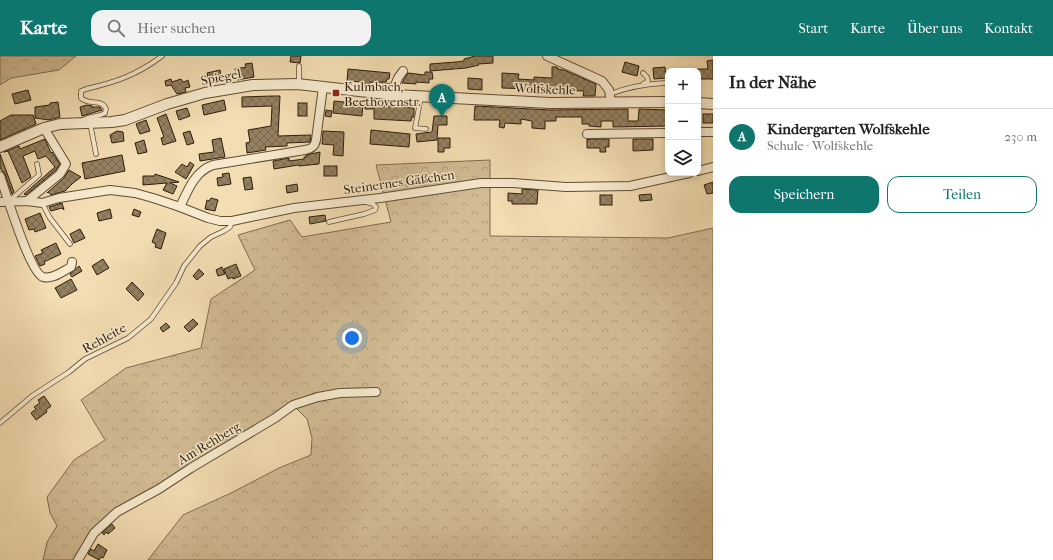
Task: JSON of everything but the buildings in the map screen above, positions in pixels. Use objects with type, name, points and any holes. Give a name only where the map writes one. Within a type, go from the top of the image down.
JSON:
[{"type":"street","points":[[547,56],[602,80],[606,85],[610,98]]},
{"type":"street","points":[[369,92],[372,87],[394,88],[403,71]]},
{"type":"street","name":"Spiegel","points":[[0,147],[44,128],[60,124],[125,120],[187,98],[230,88],[261,84],[298,84],[421,96]]},
{"type":"street","points":[[180,207],[190,185],[207,167],[305,150],[313,147],[316,140],[323,87]]},
{"type":"street","name":"Wolfskehle","points":[[421,96],[550,103],[610,98],[665,102]]},
{"type":"street","points":[[27,201],[60,174],[66,164],[44,128]]},
{"type":"street","points":[[701,132],[713,132]]},
{"type":"street","points":[[587,134],[665,133]]},
{"type":"street","points":[[701,169],[713,167]]},
{"type":"street","points":[[0,176],[4,201],[11,212],[38,274],[46,278],[52,277],[71,267],[72,262]]},
{"type":"street","name":"Steinernes Gäßchen","points":[[42,203],[59,198],[102,191],[117,191],[136,193],[180,207],[208,218],[220,221],[232,221],[294,208],[360,201],[481,183],[513,183],[566,187],[630,186],[675,176]]},
{"type":"street","points":[[4,201],[27,201],[42,203]]},
{"type":"street","name":"Am Rehberg","points":[[78,560],[94,533],[117,512],[159,489],[190,468],[275,418],[293,405],[318,397],[340,393],[376,392]]},
{"type":"lane","name":"Spiegel","points":[[77,123],[88,117],[101,115],[105,113],[106,109],[102,103],[84,101],[81,98],[81,91],[130,76],[142,70],[162,56]]},
{"type":"lane","points":[[298,84],[299,66]]},
{"type":"lane","points":[[641,86],[648,81],[647,77],[643,73]]},
{"type":"lane","points":[[610,98],[641,86],[665,83]]},
{"type":"lane","points":[[421,96],[415,128],[426,129]]},
{"type":"lane","points":[[90,123],[96,154]]},
{"type":"lane","points":[[4,201],[39,175],[37,164]]},
{"type":"lane","points":[[330,222],[375,210],[376,207],[373,204],[360,201]]},
{"type":"lane","points":[[42,203],[50,218],[70,244]]},
{"type":"lane","name":"Rehleite","points":[[0,423],[32,396],[69,372],[85,358],[128,338],[151,319],[176,283],[184,266],[200,246],[211,237],[230,227],[232,221]]},
{"type":"green space","points":[[0,56],[76,56],[59,70],[11,78],[0,85]]},
{"type":"green space","points":[[490,160],[490,236],[668,238],[713,228],[713,560],[148,560],[183,515],[231,493],[279,468],[311,455],[312,438],[307,419],[293,405],[117,512],[93,533],[78,560],[43,560],[47,542],[57,526],[50,513],[47,497],[74,460],[105,440],[81,400],[126,368],[201,348],[211,299],[255,270],[238,235],[290,220],[302,237],[391,222],[376,165]]},
{"type":"place","name":"Kulmbach, Beethovenstr.","points":[[336,93]]},
{"type":"place","name":"Kindergarten Wolfskehle","points":[[442,117]]}]
